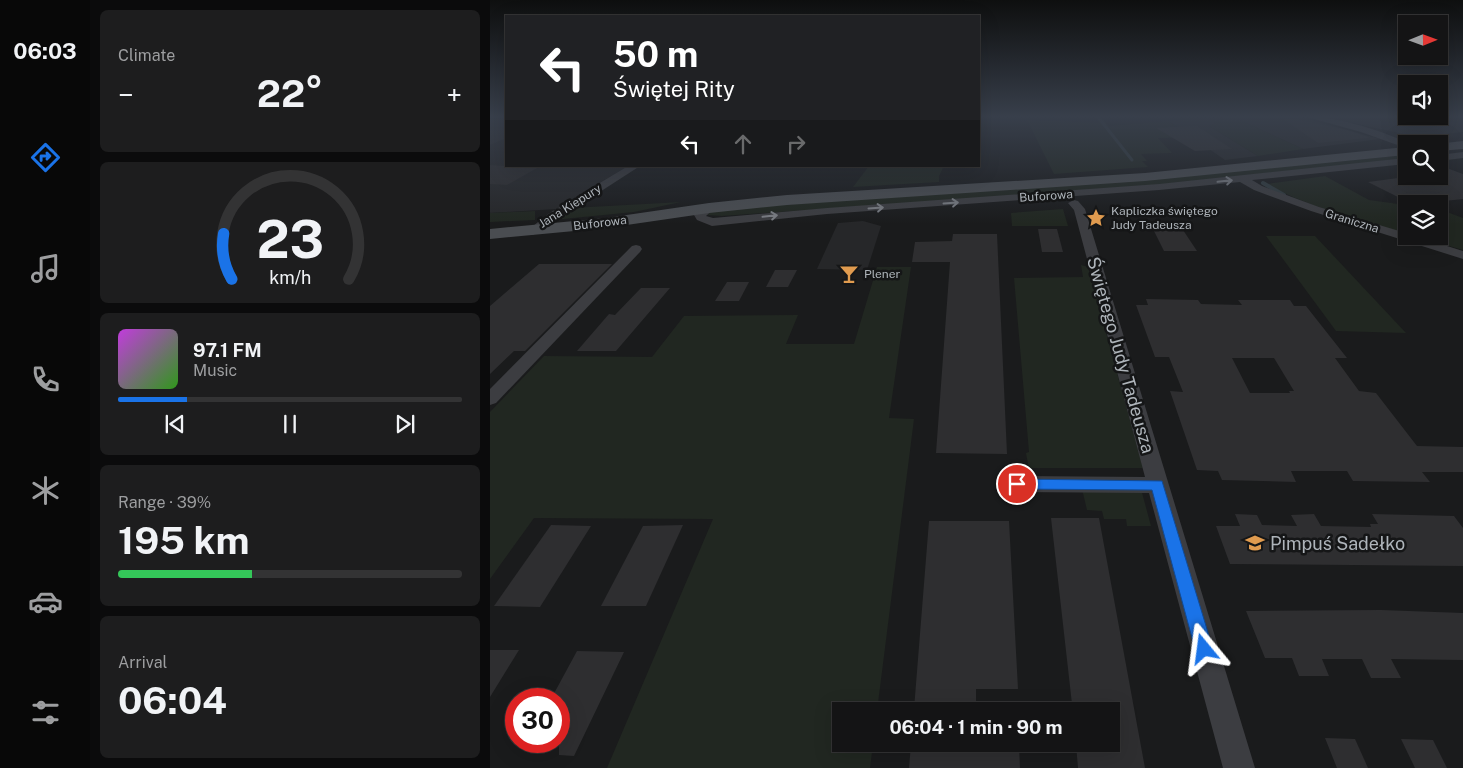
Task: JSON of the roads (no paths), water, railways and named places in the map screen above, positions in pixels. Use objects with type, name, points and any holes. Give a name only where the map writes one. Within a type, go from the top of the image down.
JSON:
[{"type":"main road","name":"Buforowa","points":[[490,234],[614,222],[709,208],[787,200],[1145,176],[1387,153]]},
{"type":"street","points":[[1448,157],[1463,155]]},
{"type":"street","name":"Buforowa","points":[[709,208],[700,215],[701,218],[712,222],[827,211],[1084,194],[1398,162]]},
{"type":"street","name":"Jana Kiepury","points":[[532,231],[552,216],[633,167]]},
{"type":"street","name":"Graniczna","points":[[1243,179],[1258,188],[1350,221],[1463,255]]},
{"type":"street","points":[[1006,209],[1258,188]]},
{"type":"street","name":"Świętego Judy Tadeusza","points":[[1074,203],[1079,209],[1114,328],[1157,485],[1239,768]]},
{"type":"street","points":[[490,399],[636,249]]},
{"type":"street","points":[[1017,484],[1157,485]]},
{"type":"waterway","points":[[1126,153],[1132,160]]},
{"type":"waterway","points":[[1263,183],[1284,195]]},
{"type":"place","name":"Kapliczka świętego Judy Tadeusza","points":[[1096,218]]},
{"type":"place","name":"Plener","points":[[849,274]]},
{"type":"place","name":"Pimpuś Sadełko","points":[[1255,543]]}]
